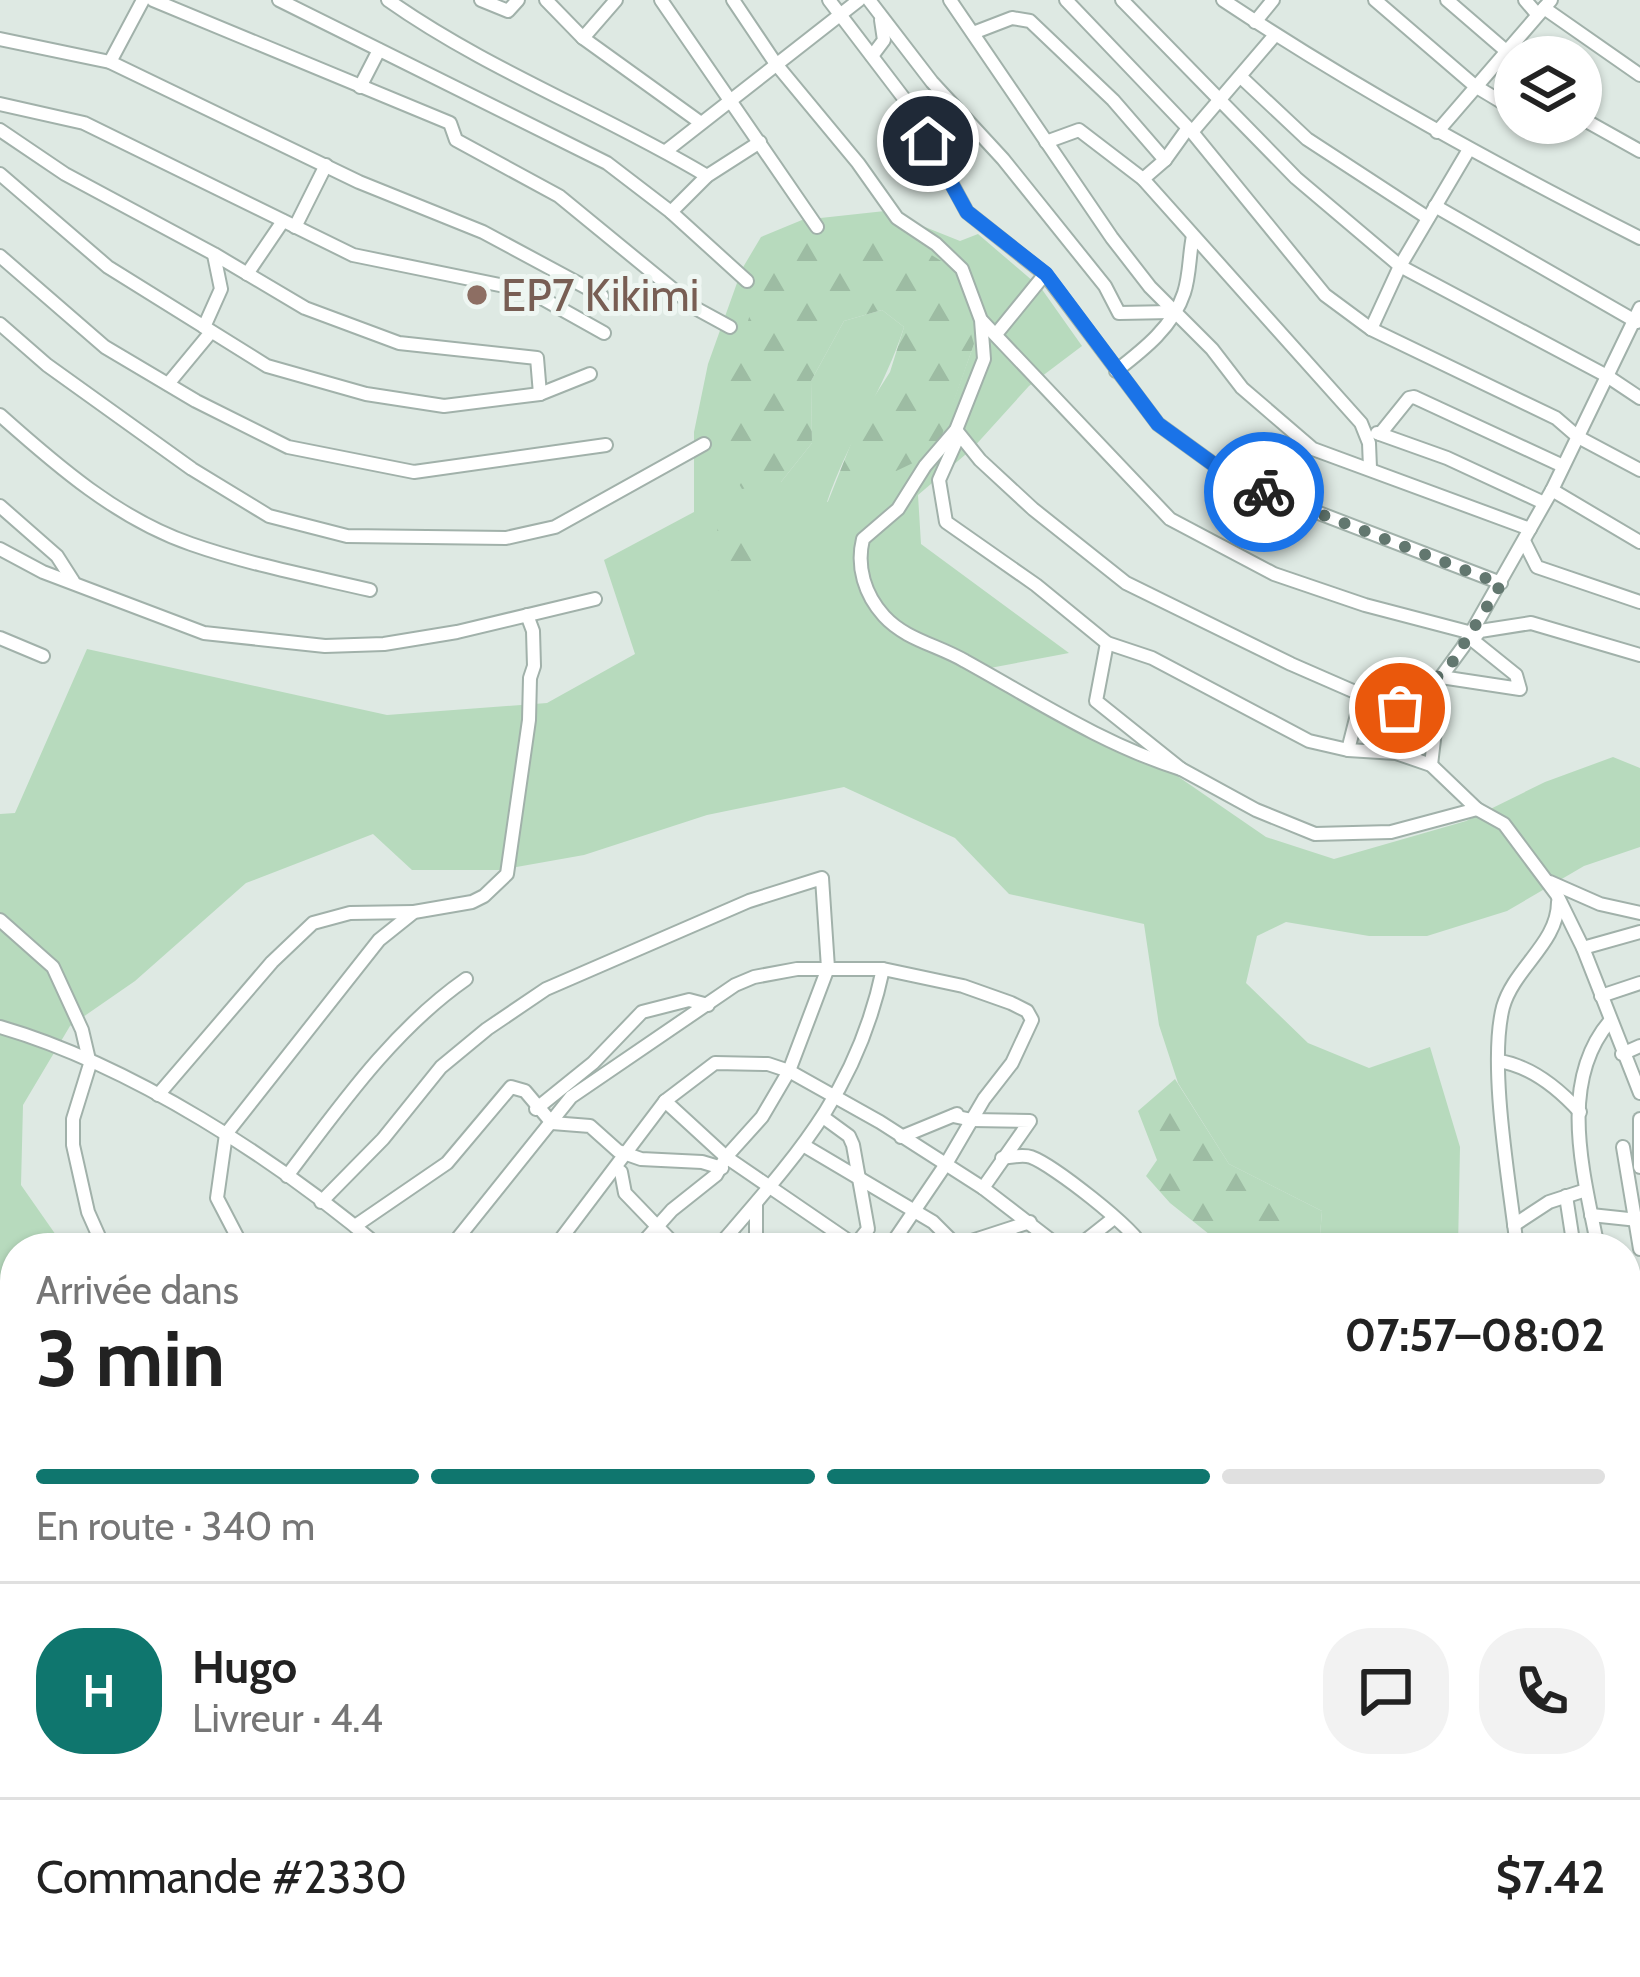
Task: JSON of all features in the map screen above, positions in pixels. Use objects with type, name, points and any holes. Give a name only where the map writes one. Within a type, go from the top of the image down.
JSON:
[{"type":"street","points":[[110,62],[143,0]]},
{"type":"street","points":[[152,0],[450,123],[457,140],[559,196],[697,309],[730,327]]},
{"type":"street","points":[[279,0],[607,163],[671,212],[747,281]]},
{"type":"street","points":[[388,0],[707,176]]},
{"type":"street","points":[[481,0],[508,11],[518,0]]},
{"type":"street","points":[[546,0],[583,38],[701,123]]},
{"type":"street","points":[[661,0],[817,227]]},
{"type":"street","points":[[734,0],[776,64],[897,218],[936,244],[962,269],[981,320],[984,359],[939,480],[946,522],[1036,584],[1107,643],[1152,658],[1309,741],[1396,753],[1431,765],[1477,809],[1504,824],[1557,895],[1640,1093]]},
{"type":"street","points":[[829,0],[909,105],[967,212],[1046,274],[1158,424],[1238,482],[1501,584]]},
{"type":"street","points":[[666,151],[859,0]]},
{"type":"street","points":[[869,0],[1105,286],[1119,313],[1173,312]]},
{"type":"street","points":[[950,0],[1112,238],[1241,388],[1313,449],[1527,535]]},
{"type":"street","points":[[1066,0],[1190,130],[1325,295],[1371,329],[1556,418],[1578,437],[1640,470]]},
{"type":"street","points":[[1122,0],[1296,178],[1400,266],[1640,398]]},
{"type":"street","points":[[1223,0],[1468,151],[1640,238]]},
{"type":"street","points":[[1256,22],[1273,0]]},
{"type":"street","points":[[1375,0],[1474,86],[1494,98]]},
{"type":"street","points":[[1447,0],[1494,41]]},
{"type":"street","points":[[1526,0],[1544,7],[1640,75]]},
{"type":"street","points":[[583,38],[610,3]]},
{"type":"street","points":[[1518,36],[1544,7]]},
{"type":"street","points":[[872,56],[884,40],[879,14]]},
{"type":"street","points":[[973,33],[1012,18],[1030,21],[1113,100],[1165,160]]},
{"type":"street","points":[[1143,178],[1242,79],[1275,35]]},
{"type":"street","points":[[0,39],[110,62],[326,165],[483,232],[602,296]]},
{"type":"street","points":[[360,87],[380,50]]},
{"type":"street","points":[[1437,132],[1494,63]]},
{"type":"street","points":[[1242,79],[1307,139],[1431,212],[1638,317],[1552,490],[1471,636],[1441,677],[1400,708]]},
{"type":"street","points":[[0,104],[84,123],[352,255],[529,292],[604,333]]},
{"type":"street","points":[[0,130],[65,174],[305,308],[399,343],[537,358],[540,394]]},
{"type":"street","points":[[1602,130],[1640,151]]},
{"type":"street","points":[[1046,142],[1082,131],[1143,178],[1361,423],[1544,503]]},
{"type":"street","points":[[671,212],[707,176],[760,142]]},
{"type":"street","points":[[1371,329],[1400,266],[1468,151]]},
{"type":"street","points":[[248,274],[289,224],[326,165]]},
{"type":"street","points":[[0,174],[108,267],[267,366],[366,394],[444,406],[540,394],[590,374]]},
{"type":"street","points":[[1116,371],[1160,333],[1173,312],[1187,280],[1193,236]]},
{"type":"street","points":[[168,384],[208,329],[220,290],[214,254]]},
{"type":"street","points":[[0,256],[105,347],[287,447],[414,472],[606,445]]},
{"type":"street","points":[[998,333],[1046,274]]},
{"type":"street","points":[[981,320],[1170,519],[1274,574],[1471,636],[1516,675],[1520,689],[1441,677]]},
{"type":"street","points":[[0,324],[47,365],[269,516],[347,536],[506,538],[555,527],[704,444]]},
{"type":"street","points":[[1380,434],[1414,397],[1563,466]]},
{"type":"street","points":[[0,415],[57,466],[130,515],[188,543],[370,590]]},
{"type":"street","points":[[1361,423],[1369,443],[1370,469]]},
{"type":"street","points":[[958,432],[980,460],[1033,509],[1126,583],[1362,695],[1431,722],[1435,731],[1431,765]]},
{"type":"street","points":[[958,432],[925,466],[898,509],[863,539],[861,566],[876,607],[905,633],[1157,762],[1181,769]]},
{"type":"street","points":[[1552,490],[1640,542]]},
{"type":"street","points":[[0,506],[57,556],[74,582]]},
{"type":"street","points":[[1527,535],[1537,568],[1640,602]]},
{"type":"street","points":[[0,550],[43,572],[204,633],[325,646],[384,644],[595,599]]},
{"type":"street","points":[[158,1095],[272,962],[313,923],[350,913],[414,912],[472,902],[507,874],[535,667],[527,615]]},
{"type":"street","points":[[1471,636],[1532,623],[1640,655]]},
{"type":"street","points":[[0,638],[43,656]]},
{"type":"street","points":[[1107,643],[1095,699],[1181,769],[1256,810],[1315,834],[1390,832],[1477,809]]},
{"type":"street","points":[[1348,750],[1362,695]]},
{"type":"street","points":[[321,1202],[383,1139],[441,1067],[546,989],[749,902],[822,878],[828,968],[799,1050],[762,1117],[653,1233]]},
{"type":"street","points":[[1549,881],[1579,896],[1640,913]]},
{"type":"street","points":[[1515,1233],[1499,1030],[1510,986],[1557,920],[1557,895]]},
{"type":"street","points":[[235,1233],[217,1198],[226,1134],[379,940],[414,912]]},
{"type":"street","points":[[0,920],[56,973],[75,1011],[90,1064],[74,1119],[73,1145],[97,1233]]},
{"type":"street","points":[[1583,948],[1640,932]]},
{"type":"street","points":[[462,1233],[571,1097],[735,985],[754,977],[828,968],[883,969],[963,986],[1011,1003],[1030,1015],[1033,1024],[899,1233]]},
{"type":"street","points":[[730,1233],[803,1145],[836,1096],[872,1022],[883,969]]},
{"type":"street","points":[[287,1176],[343,1101],[408,1028],[466,980]]},
{"type":"street","points":[[1601,996],[1640,983]]},
{"type":"street","points":[[536,1108],[593,1063],[642,1012],[689,1000],[708,1005]]},
{"type":"street","points":[[1595,1233],[1586,1190],[1582,1069],[1593,1040],[1610,1021]]},
{"type":"street","points":[[0,1027],[62,1048],[158,1095],[226,1134],[363,1233]]},
{"type":"street","points":[[1622,1054],[1640,1046]]},
{"type":"street","points":[[799,1050],[809,1082]]},
{"type":"street","points":[[1499,1061],[1543,1079],[1580,1112]]},
{"type":"street","points":[[566,1233],[665,1101],[715,1063],[768,1064],[789,1071],[946,1164],[1043,1233]]},
{"type":"street","points":[[355,1226],[447,1162],[511,1087],[525,1091],[552,1123],[590,1126],[614,1148],[640,1159],[724,1162]]},
{"type":"street","points":[[901,1137],[984,1099]]},
{"type":"street","points":[[665,1101],[724,1162],[770,1186],[834,1233]]},
{"type":"street","points":[[953,1116],[1030,1121],[982,1188]]},
{"type":"street","points":[[823,1117],[849,1136],[865,1233]]},
{"type":"street","points":[[1640,1119],[1640,1167]]},
{"type":"street","points":[[803,1145],[914,1210],[944,1233]]},
{"type":"street","points":[[1591,1215],[1638,1220],[1623,1147]]},
{"type":"street","points":[[1002,1159],[1032,1157],[1132,1233]]},
{"type":"street","points":[[616,1168],[625,1193],[663,1233]]},
{"type":"street","points":[[1514,1225],[1538,1208],[1586,1190]]},
{"type":"street","points":[[1566,1196],[1572,1233]]},
{"type":"street","points":[[756,1203],[756,1233]]},
{"type":"street","points":[[1095,1233],[1114,1218]]},
{"type":"street","points":[[998,1233],[1030,1222]]},
{"type":"green space","points":[[885,211],[960,241],[978,234],[1041,288],[1082,346],[1029,386],[972,449],[918,495],[921,544],[1069,653],[974,671],[1170,771],[1266,837],[1334,859],[1466,821],[1545,782],[1613,757],[1640,768],[1640,847],[1584,866],[1507,911],[1427,936],[1369,936],[1286,922],[1257,936],[1246,983],[1308,1043],[1369,1068],[1430,1047],[1460,1147],[1458,1233],[1320,1233],[1322,1211],[1229,1164],[1178,1083],[1159,1025],[1144,924],[1009,894],[955,838],[844,787],[707,815],[584,855],[499,870],[412,870],[373,834],[246,883],[135,981],[70,1026],[23,1105],[21,1185],[55,1233],[0,1233],[0,814],[15,813],[87,649],[387,715],[547,703],[635,654],[604,560],[694,512],[694,432],[708,364],[742,269],[761,237],[802,220]],"holes":[[[768,259],[974,344],[935,452],[827,502],[904,327],[882,310],[844,321],[811,381],[812,443],[781,482],[749,322]]]},
{"type":"green space","points":[[843,237],[907,240],[951,267],[974,344],[936,452],[827,504],[862,416],[890,372],[904,327],[882,310],[844,321],[811,381],[812,443],[781,482],[742,489],[712,438],[767,259],[795,245]]},
{"type":"green space","points":[[717,511],[771,543],[744,567],[738,601],[719,613]]},
{"type":"green space","points":[[1175,1079],[1229,1164],[1322,1211],[1320,1233],[1208,1233],[1146,1176],[1157,1160],[1138,1111]]},
{"type":"way so far","points":[[1264,492],[1501,584],[1450,666],[1400,708]]},
{"type":"place","name":"EP7 Kikimi","points":[[477,295]]},
{"type":"route","points":[[928,141],[967,212],[1046,274],[1158,424],[1238,482],[1264,492]]}]
